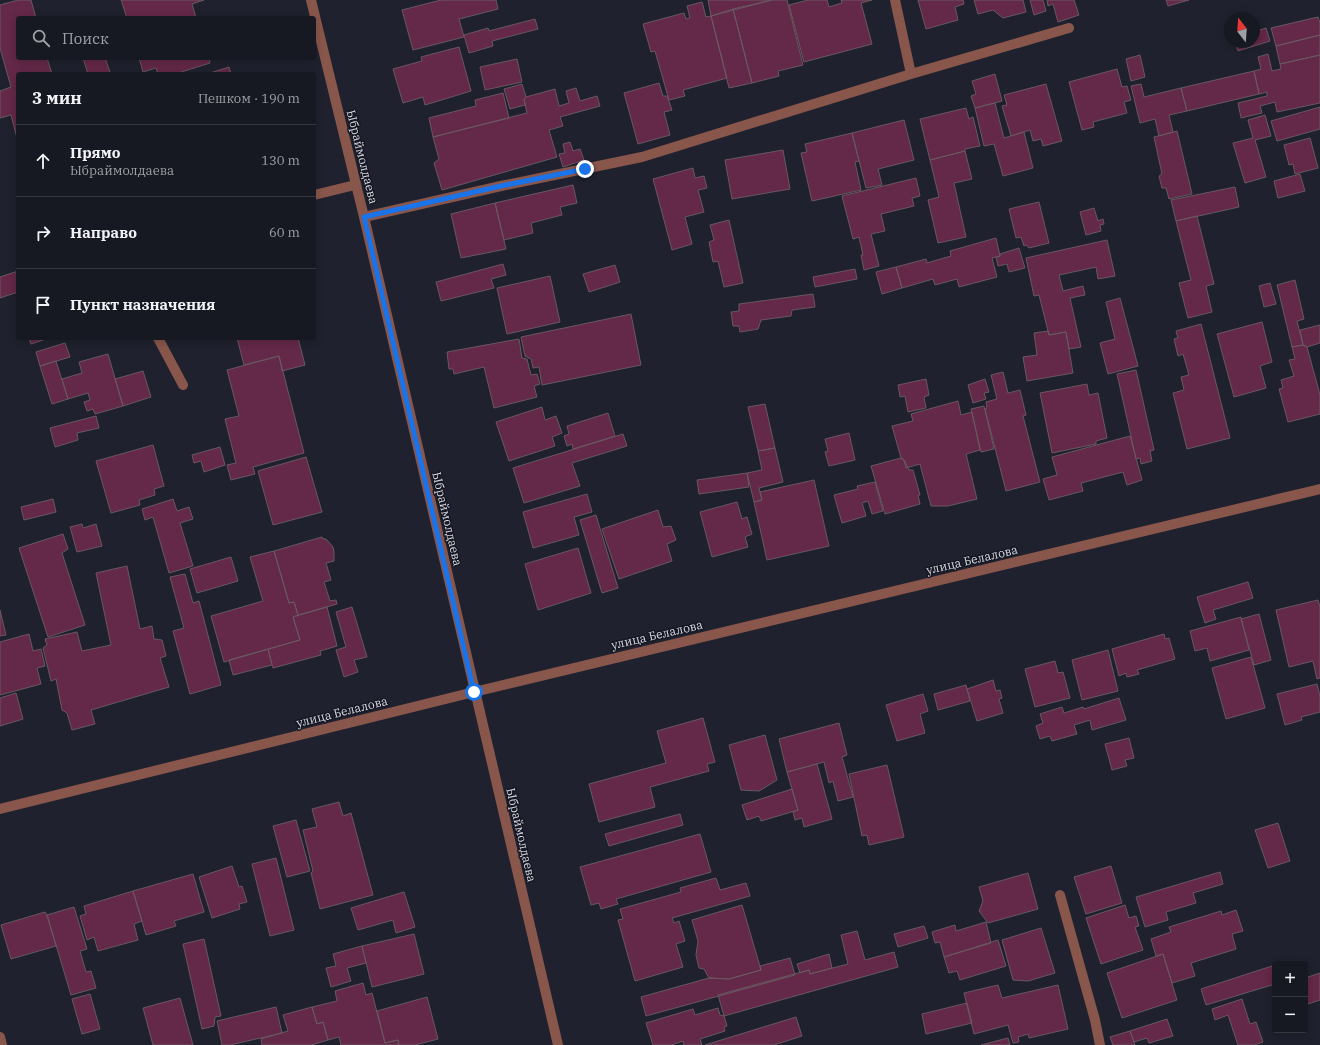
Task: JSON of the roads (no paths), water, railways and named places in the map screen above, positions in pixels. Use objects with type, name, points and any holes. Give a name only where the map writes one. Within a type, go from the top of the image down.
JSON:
[{"type":"street","name":"Ыбраймолдаева","points":[[311,0],[315,16]]},
{"type":"street","points":[[895,0],[911,74]]},
{"type":"street","name":"Ыбраймолдаева","points":[[316,21],[364,217],[474,692],[558,1045]]},
{"type":"street","points":[[364,217],[501,186],[642,157],[911,74],[1069,28]]},
{"type":"street","points":[[316,195],[355,185]]},
{"type":"street","points":[[159,340],[183,385]]},
{"type":"street","name":"улица Белалова","points":[[0,810],[474,692],[1320,489]]},
{"type":"street","points":[[1060,895],[1095,1020],[1100,1045]]},
{"type":"street","points":[[0,1037],[2,1045]]}]
